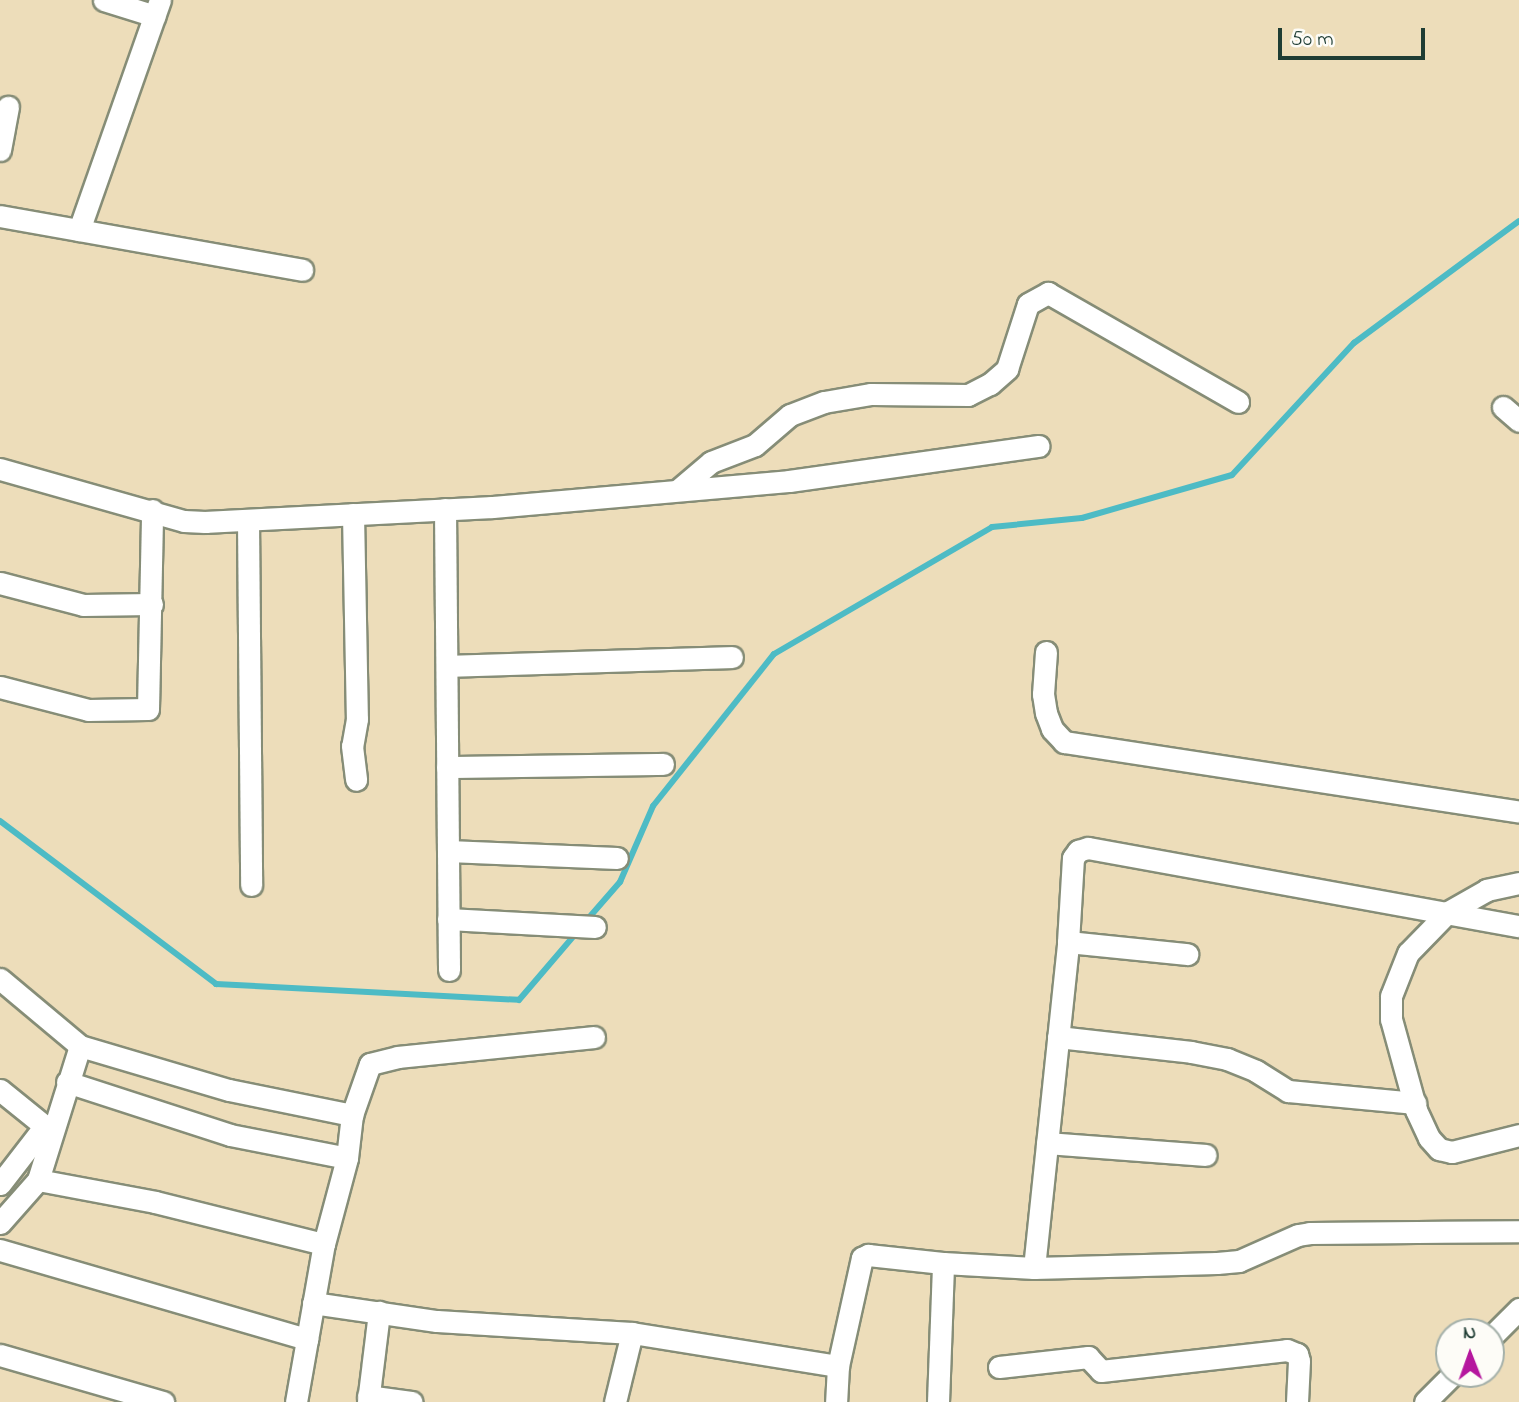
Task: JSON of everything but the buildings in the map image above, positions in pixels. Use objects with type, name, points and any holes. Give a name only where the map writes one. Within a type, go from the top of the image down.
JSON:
[{"type":"street","points":[[79,230],[158,8],[104,0]]},
{"type":"street","points":[[0,150],[8,107]]},
{"type":"street","points":[[0,216],[302,270]]},
{"type":"street","points":[[678,490],[711,462],[755,445],[790,415],[824,402],[871,394],[968,395],[990,384],[1007,369],[1028,304],[1048,293],[1238,402]]},
{"type":"street","points":[[0,469],[184,521],[248,520],[446,509],[789,481],[1039,446]]},
{"type":"street","points":[[446,509],[449,970]]},
{"type":"street","points":[[0,687],[88,710],[148,709],[152,510]]},
{"type":"street","points":[[353,514],[356,719],[352,746],[356,780]]},
{"type":"street","points":[[248,520],[251,885]]},
{"type":"street","points":[[0,583],[83,605],[152,604]]},
{"type":"street","points":[[1046,652],[1043,694],[1046,713],[1052,729],[1064,742],[1519,812]]},
{"type":"street","points":[[447,666],[732,657]]},
{"type":"street","points":[[447,767],[663,764]]},
{"type":"street","points":[[1034,1268],[1068,942],[1073,858],[1077,852],[1088,848],[1519,926]]},
{"type":"street","points":[[448,851],[617,858]]},
{"type":"street","points":[[1519,883],[1487,890],[1448,912],[1408,953],[1391,996],[1391,1019],[1415,1103],[1429,1138],[1440,1149],[1452,1152],[1519,1135]]},
{"type":"street","points":[[448,919],[595,928]]},
{"type":"street","points":[[1068,942],[1187,954]]},
{"type":"street","points":[[0,979],[80,1046],[229,1090],[352,1115]]},
{"type":"street","points":[[296,1402],[324,1244],[347,1158],[352,1115],[370,1064],[398,1057],[594,1037]]},
{"type":"street","points":[[1058,1037],[1191,1052],[1227,1059],[1256,1071],[1289,1091],[1415,1103]]},
{"type":"street","points":[[0,1223],[38,1180],[48,1129],[80,1046]]},
{"type":"street","points":[[67,1082],[230,1135],[347,1158]]},
{"type":"street","points":[[0,1090],[48,1129]]},
{"type":"street","points":[[0,1184],[48,1129]]},
{"type":"street","points":[[1047,1143],[1206,1155]]},
{"type":"street","points":[[38,1180],[155,1202],[324,1244]]},
{"type":"street","points":[[836,1402],[838,1366],[862,1258],[872,1254],[943,1263],[1034,1268],[1240,1261],[1298,1235],[1310,1233],[1519,1231]]},
{"type":"street","points":[[0,1250],[307,1339]]},
{"type":"street","points":[[938,1402],[943,1263]]},
{"type":"street","points":[[313,1303],[437,1321],[632,1333],[838,1366]]},
{"type":"street","points":[[1505,1324],[1519,1310]]},
{"type":"street","points":[[379,1312],[368,1399],[412,1402]]},
{"type":"street","points":[[615,1402],[632,1333]]},
{"type":"street","points":[[999,1367],[1088,1357],[1101,1371],[1287,1350],[1297,1354],[1299,1361],[1297,1402]]},
{"type":"street","points":[[0,1355],[163,1402]]},
{"type":"street","points":[[1425,1402],[1439,1388]]},
{"type":"waterway","points":[[586,921],[620,882],[653,806],[774,654],[992,527],[1082,518],[1232,475],[1354,343],[1519,221]]},
{"type":"waterway","points":[[0,821],[216,984],[519,1000],[577,932]]}]
